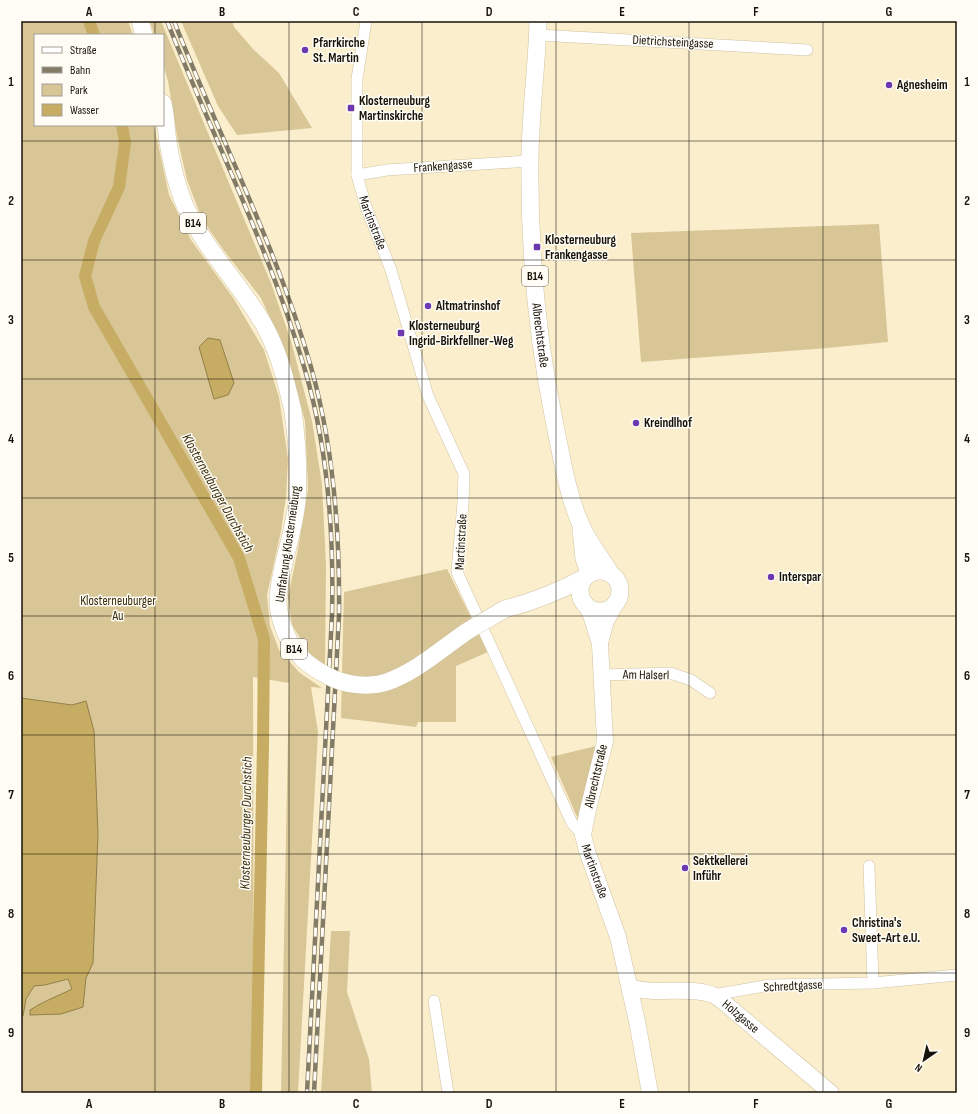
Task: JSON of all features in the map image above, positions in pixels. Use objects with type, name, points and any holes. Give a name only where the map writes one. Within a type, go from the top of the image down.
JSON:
[{"type":"main road","points":[[140,21],[144,34]]},
{"type":"main road","name":"Albrechtstraße","points":[[538,28],[531,116],[530,161],[532,247],[539,328],[546,380],[567,484],[581,526],[586,576]]},
{"type":"main road","name":"Umfahrung Klosterneuburg","points":[[164,109],[173,167],[179,190],[187,210],[205,242],[264,325],[282,364],[293,410],[297,440],[296,501],[294,524],[281,575],[278,603],[281,621],[289,640],[300,657],[312,668],[332,679],[354,684],[385,682],[410,672],[466,632],[505,609],[529,602],[563,589],[586,576]]},
{"type":"main road","name":"Albrechtstraße","points":[[581,526],[611,574]]},
{"type":"main road","name":"B14","points":[[599,571],[611,574],[618,582],[620,589],[619,597],[616,603],[608,609],[602,611],[593,609],[585,604],[580,589],[586,576],[599,571]]},
{"type":"main road","name":"Umfahrung Klosterneuburg","points":[[529,602],[562,600],[585,604]]},
{"type":"main road","name":"Albrechtstraße","points":[[600,644],[606,621],[616,603]]},
{"type":"main road","name":"Albrechtstraße","points":[[584,835],[587,814],[605,741],[600,644],[592,618],[585,604]]},
{"type":"main road","name":"Martinstraße","points":[[584,835],[587,851],[618,937],[630,987],[650,1093]]},
{"type":"main road","name":"Holzgasse","points":[[630,987],[640,990],[697,991],[713,995],[744,1019],[831,1093]]},
{"type":"street","name":"Martinstraße","points":[[366,21],[357,79],[358,175],[366,208],[391,270],[428,396],[464,474],[457,572],[572,823],[584,835]]},
{"type":"street","name":"Dietrichsteingasse","points":[[538,28],[807,50]]},
{"type":"street","name":"Frankengasse","points":[[358,175],[387,170],[530,161]]},
{"type":"street","name":"Am Halserl","points":[[602,675],[670,673],[691,680],[710,693]]},
{"type":"street","points":[[869,866],[872,983]]},
{"type":"street","name":"Schredtgasse","points":[[713,995],[770,985],[872,983],[957,975]]},
{"type":"street","points":[[434,1001],[448,1093]]},
{"type":"green space","name":"Klosterneuburger Au","points":[[21,21],[128,21],[133,34],[34,34],[34,126],[154,126],[169,195],[191,240],[234,299],[264,350],[279,397],[288,459],[286,497],[281,531],[267,595],[270,626],[279,650],[300,673],[322,688],[311,687],[318,732],[298,1093],[281,1093],[289,683],[253,677],[254,1093],[21,1093],[21,1017],[23,1016],[26,999],[34,986],[45,985],[68,979],[72,989],[45,1001],[83,1007],[86,978],[93,963],[98,834],[86,701],[72,705],[21,698]]},
{"type":"green space","points":[[150,21],[161,21],[271,283],[291,341],[312,421],[322,484],[326,566],[325,665],[310,654],[292,625],[288,597],[308,489],[305,421],[287,356],[261,298],[222,248],[202,219],[187,180],[177,136],[168,81],[164,67],[164,34],[154,34]]},
{"type":"green space","points":[[181,21],[232,21],[234,27],[254,50],[279,73],[312,128],[237,135],[218,106]]},
{"type":"green space","points":[[879,224],[888,342],[641,362],[631,233]]},
{"type":"green space","points":[[447,569],[488,652],[456,666],[456,722],[418,722],[416,727],[341,718],[344,592]]},
{"type":"green space","points":[[596,746],[581,826],[551,757]]},
{"type":"green space","points":[[331,931],[350,931],[347,992],[369,1059],[372,1093],[321,1093]]},
{"type":"water","points":[[208,338],[220,340],[234,383],[228,395],[214,399],[199,347]]},
{"type":"water","points":[[21,698],[72,705],[86,701],[94,731],[98,834],[93,963],[86,978],[83,1007],[61,1014],[30,1015],[30,1010],[72,989],[68,979],[45,985],[34,986],[26,999],[23,1016],[21,1017]]},
{"type":"waterway","name":"Klosterneuburger Durchstich","points":[[89,21],[94,34]]},
{"type":"waterway","name":"Klosterneuburger Durchstich","points":[[122,126],[125,143],[119,187],[94,241],[85,276],[94,307],[239,558],[264,639],[256,1093]]},
{"type":"railway","points":[[167,21],[258,237],[291,325],[313,400],[328,491],[332,553],[332,615],[307,1093]]},
{"type":"railway","points":[[174,21],[191,64],[247,192],[282,279],[311,367],[319,398],[330,459],[337,521],[339,615],[314,1093]]},
{"type":"place","name":"Pfarrkirche St. Martin","points":[[305,50]]},
{"type":"place","name":"Agnesheim","points":[[889,85]]},
{"type":"place","name":"Klosterneuburg Martinskirche","points":[[351,108]]},
{"type":"place","name":"Klosterneuburg Frankengasse","points":[[537,247]]},
{"type":"place","name":"Altmatrinshof","points":[[428,306]]},
{"type":"place","name":"Klosterneuburg Ingrid-Birkfellner-Weg","points":[[401,333]]},
{"type":"place","name":"Kreindlhof","points":[[636,423]]},
{"type":"place","name":"Interspar","points":[[771,577]]},
{"type":"place","name":"Sektkellerei Inführ","points":[[685,868]]},
{"type":"place","name":"Christina's Sweet-Art e.U.","points":[[844,930]]}]
